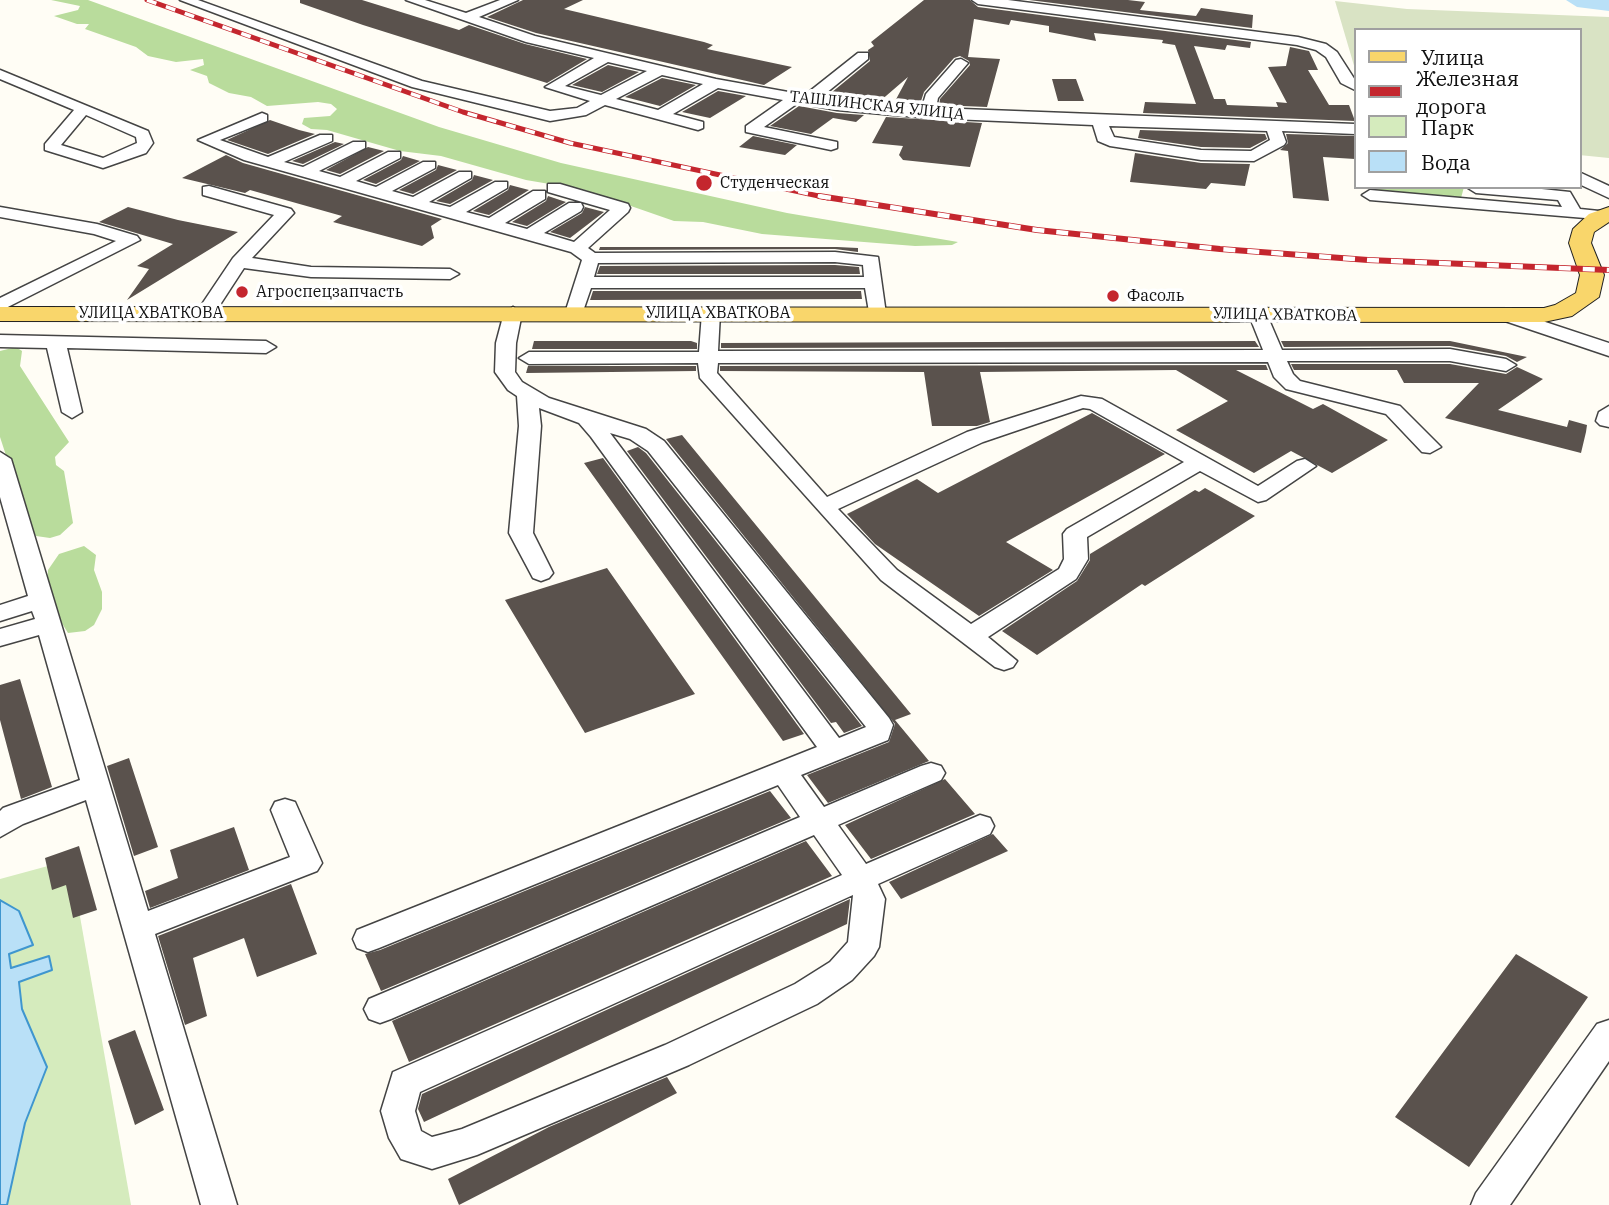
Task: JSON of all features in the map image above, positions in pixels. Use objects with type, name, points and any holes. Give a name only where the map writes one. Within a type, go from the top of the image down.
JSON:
[{"type":"main road","name":"УЛИЦА ХВАТКОВА","points":[[0,308],[205,313],[1509,316],[1563,311],[1587,297],[1592,275],[1580,243],[1584,229],[1606,215]]},
{"type":"street","points":[[186,0],[417,84],[526,113],[550,116],[574,113],[605,102],[660,70]]},
{"type":"street","name":"ТАШЛИНСКАЯ УЛИЦА","points":[[412,0],[465,18],[606,57],[800,100],[928,113],[1354,129]]},
{"type":"street","points":[[465,18],[512,0]]},
{"type":"street","points":[[978,0],[1298,41],[1321,47],[1332,55],[1346,80],[1354,85]]},
{"type":"street","points":[[831,145],[751,129],[821,87],[863,56]]},
{"type":"street","points":[[606,57],[552,85],[559,91],[698,125]]},
{"type":"street","points":[[928,113],[931,97],[961,63]]},
{"type":"street","points":[[0,74],[143,134],[145,143],[140,150],[116,160],[95,163],[51,147],[83,109]]},
{"type":"street","points":[[660,116],[716,83]]},
{"type":"street","points":[[262,118],[206,140],[270,162],[584,253],[847,258],[872,261],[877,314]]},
{"type":"street","points":[[1100,121],[1104,138],[1110,141],[1201,155],[1254,156],[1278,142],[1273,127]]},
{"type":"street","points":[[270,162],[326,138]]},
{"type":"street","points":[[307,172],[359,145]]},
{"type":"street","points":[[343,182],[394,155]]},
{"type":"street","points":[[379,192],[429,165]]},
{"type":"street","points":[[415,202],[465,175]]},
{"type":"street","points":[[1581,178],[1609,193]]},
{"type":"street","points":[[452,213],[501,185]]},
{"type":"street","points":[[1487,189],[1564,196],[1574,214]]},
{"type":"street","points":[[205,313],[239,262],[285,213],[209,191]]},
{"type":"street","points":[[491,224],[547,191],[622,208],[584,253],[582,282],[574,313]]},
{"type":"street","points":[[1370,195],[1606,215]]},
{"type":"street","points":[[529,235],[575,206]]},
{"type":"street","points":[[0,212],[97,229],[131,240],[24,293],[0,308]]},
{"type":"street","points":[[239,262],[311,272],[450,274]]},
{"type":"street","points":[[582,282],[874,283]]},
{"type":"street","points":[[368,939],[878,733],[880,725],[656,446],[638,434],[586,419],[515,386],[505,372],[506,343],[513,313]]},
{"type":"street","points":[[710,313],[707,374],[824,507],[889,575],[1004,661]]},
{"type":"street","points":[[1258,315],[1284,377],[1293,385],[1393,410],[1430,447]]},
{"type":"street","points":[[1509,316],[1609,351]]},
{"type":"street","points":[[0,341],[266,347]]},
{"type":"street","points":[[56,343],[72,412]]},
{"type":"street","points":[[528,358],[1450,355],[1506,365]]},
{"type":"street","points":[[527,393],[530,426],[521,533],[541,573]]},
{"type":"street","points":[[824,507],[975,437],[1081,402],[1096,402],[1258,495],[1306,466]]},
{"type":"street","points":[[586,419],[599,432],[833,749]]},
{"type":"street","points":[[0,459],[47,611],[219,1205]]},
{"type":"street","points":[[971,636],[1068,574],[1076,559],[1074,534],[1200,462]]},
{"type":"street","points":[[0,612],[47,611]]},
{"type":"street","points":[[0,638],[47,611]]},
{"type":"street","points":[[782,770],[862,879],[870,900],[863,947],[841,971],[806,994],[677,1055],[465,1144],[432,1153],[413,1148],[406,1138],[398,1111],[405,1083],[862,879],[980,826]]},
{"type":"street","points":[[380,1009],[931,773]]},
{"type":"street","points":[[0,826],[13,816],[97,785]]},
{"type":"street","points":[[139,927],[307,863],[285,810]]},
{"type":"street","points":[[1489,1205],[1609,1034]]},
{"type":"green space","points":[[51,0],[88,0],[439,127],[561,163],[787,213],[958,242],[952,245],[915,246],[762,234],[703,222],[674,221],[585,190],[526,180],[441,156],[400,151],[327,130],[311,129],[302,124],[304,118],[330,116],[337,109],[331,104],[318,102],[267,106],[251,97],[229,93],[209,83],[207,76],[190,70],[204,65],[203,59],[176,62],[148,56],[136,47],[85,29],[89,24],[77,24],[54,16],[78,10],[80,6]]},
{"type":"green space","points":[[1335,1],[1407,9],[1609,17],[1609,158],[1581,155],[1581,28],[1354,28],[1354,66]]},
{"type":"green space","points":[[1372,189],[1463,189],[1461,198],[1453,205],[1368,192]]},
{"type":"green space","points":[[16,347],[22,351],[20,366],[69,442],[55,457],[56,465],[64,471],[73,523],[60,535],[50,538],[36,536],[30,529],[0,437],[0,351]]},
{"type":"green space","points":[[84,546],[96,555],[94,570],[102,592],[102,609],[94,625],[85,631],[68,633],[55,612],[47,581],[48,570],[59,554]]},
{"type":"green space","points":[[70,860],[131,1205],[0,1205],[0,879]]},
{"type":"water","points":[[0,900],[19,911],[33,945],[9,954],[11,968],[49,956],[52,970],[19,982],[22,1009],[47,1067],[25,1123],[7,1205],[0,1205]]},
{"type":"building","points":[[300,0],[362,0],[459,30],[469,25],[525,44],[587,59],[547,83],[363,25],[300,3]]},
{"type":"building","points":[[523,0],[583,0],[564,9],[713,45],[707,49],[792,67],[764,85],[536,33],[487,17]]},
{"type":"building","points":[[924,0],[970,0],[978,7],[1251,42],[1250,48],[1227,45],[1225,50],[1194,46],[1214,99],[1225,99],[1227,105],[1278,107],[1276,102],[1287,103],[1268,67],[1286,66],[1290,47],[1309,51],[1318,70],[1308,70],[1329,105],[1349,105],[1354,121],[1143,113],[1145,102],[1196,104],[1175,45],[1162,43],[1163,40],[1094,33],[1096,41],[1049,32],[1049,26],[1011,20],[1009,25],[974,19],[968,57],[1000,59],[987,107],[939,105],[940,99],[970,65],[969,61],[960,56],[954,58],[924,92],[920,104],[894,103],[908,77],[879,102],[826,97],[870,61],[868,50],[874,46],[871,42]]},
{"type":"building","points":[[1029,0],[1128,0],[1145,2],[1140,10],[1196,16],[1201,8],[1253,15],[1252,28]]},
{"type":"building","points":[[608,65],[639,72],[602,92],[572,85]]},
{"type":"building","points":[[662,78],[696,85],[660,106],[625,97]]},
{"type":"building","points":[[1052,79],[1076,79],[1084,101],[1058,101]]},
{"type":"building","points":[[718,91],[746,96],[710,118],[682,112]]},
{"type":"building","points":[[799,106],[864,115],[856,122],[833,118],[811,134],[770,126]]},
{"type":"building","points":[[886,117],[982,123],[970,167],[903,160],[899,155],[903,146],[872,143]]},
{"type":"building","points":[[270,120],[315,134],[268,154],[227,140]]},
{"type":"building","points":[[1140,130],[1265,134],[1267,139],[1250,148],[1201,147],[1138,138]]},
{"type":"building","points":[[1286,134],[1354,136],[1354,159],[1323,157],[1329,201],[1293,198],[1288,151],[1280,150],[1288,143]]},
{"type":"building","points":[[753,136],[797,145],[785,155],[739,147]]},
{"type":"building","points":[[335,142],[344,144],[303,164],[292,161]]},
{"type":"building","points":[[368,147],[384,151],[340,174],[326,170]]},
{"type":"building","points":[[1135,153],[1201,163],[1250,164],[1245,186],[1211,183],[1206,189],[1130,182]]},
{"type":"building","points":[[226,155],[243,163],[442,219],[431,226],[434,238],[422,246],[333,222],[342,216],[250,190],[245,193],[182,178]]},
{"type":"building","points":[[403,156],[420,161],[376,184],[363,180],[401,160]]},
{"type":"building","points":[[438,165],[457,170],[413,194],[399,190],[436,170]]},
{"type":"building","points":[[474,175],[493,180],[450,204],[436,201],[472,180]]},
{"type":"building","points":[[510,185],[529,190],[489,215],[473,211],[508,190]]},
{"type":"building","points":[[548,196],[566,202],[527,226],[512,222],[546,201]]},
{"type":"building","points":[[128,207],[238,232],[127,300],[149,269],[137,266],[173,244],[99,222]]},
{"type":"building","points":[[585,207],[604,212],[570,238],[550,232],[582,213]]},
{"type":"building","points":[[600,247],[837,247],[858,248],[858,252],[835,249],[599,250]]},
{"type":"building","points":[[600,266],[859,267],[860,274],[597,274]]},
{"type":"building","points":[[593,291],[861,291],[862,299],[590,300]]},
{"type":"building","points":[[534,341],[691,341],[697,343],[697,349],[532,349]]},
{"type":"building","points":[[1255,341],[1259,347],[721,348],[721,343]]},
{"type":"building","points":[[1281,341],[1450,341],[1527,357],[1517,362],[1506,356],[1450,346],[1284,347]]},
{"type":"building","points":[[1291,364],[1450,364],[1506,374],[1517,367],[1543,379],[1498,410],[1567,427],[1569,420],[1587,425],[1581,453],[1445,418],[1479,383],[1404,383],[1397,370],[1294,370]]},
{"type":"building","points":[[1266,365],[1268,370],[1236,370],[1313,409],[1323,404],[1388,440],[1332,473],[1291,451],[1254,473],[1176,430],[1228,401],[1176,370],[980,372],[990,422],[977,426],[932,426],[924,372],[720,371],[720,366]]},
{"type":"building","points":[[528,366],[696,366],[696,371],[526,373]]},
{"type":"building","points":[[1092,413],[1165,454],[1006,542],[1053,570],[979,616],[875,544],[847,514],[917,479],[938,493]]},
{"type":"building","points":[[682,435],[911,714],[895,720],[929,761],[828,803],[807,775],[889,742],[895,724],[666,439]]},
{"type":"building","points":[[638,447],[646,453],[862,726],[844,733],[836,722],[831,723],[627,451]]},
{"type":"building","points":[[603,458],[804,734],[783,741],[584,463]]},
{"type":"building","points":[[1205,488],[1255,516],[1145,586],[1142,584],[1037,655],[1002,631],[1077,581],[1090,560],[1090,554],[1195,490],[1199,492]]},
{"type":"building","points":[[607,568],[695,694],[585,733],[505,600]]},
{"type":"building","points":[[20,679],[52,787],[21,799],[0,720],[0,685]]},
{"type":"building","points":[[129,758],[158,847],[134,856],[107,766]]},
{"type":"building","points":[[945,779],[975,814],[871,859],[845,825]]},
{"type":"building","points":[[770,791],[791,818],[381,991],[365,954]]},
{"type":"building","points":[[234,827],[249,870],[150,908],[145,891],[178,878],[170,850]]},
{"type":"building","points":[[993,834],[1008,851],[901,899],[889,882]]},
{"type":"building","points":[[806,841],[832,876],[409,1062],[392,1021]]},
{"type":"building","points":[[79,846],[97,910],[73,918],[66,885],[52,890],[45,858]]},
{"type":"building","points":[[291,884],[317,954],[257,977],[244,938],[193,958],[207,1016],[185,1025],[158,936]]},
{"type":"building","points":[[850,899],[847,924],[424,1122],[418,1109],[422,1094]]},
{"type":"building","points":[[1516,954],[1588,997],[1469,1167],[1395,1117]]},
{"type":"building","points":[[135,1030],[164,1110],[135,1125],[108,1041]]},
{"type":"building","points":[[667,1077],[677,1093],[459,1205],[448,1179],[549,1127]]},
{"type":"waterway","points":[[1577,0],[1609,4]]},
{"type":"railway","points":[[147,0],[463,112],[570,143],[828,198]]},
{"type":"railway","points":[[819,196],[1037,230],[1220,249],[1368,260],[1609,270]]},
{"type":"place","name":"Студенческая","points":[[704,183]]},
{"type":"place","name":"Агроспецзапчасть","points":[[242,292]]},
{"type":"place","name":"Фасоль","points":[[1113,296]]}]
